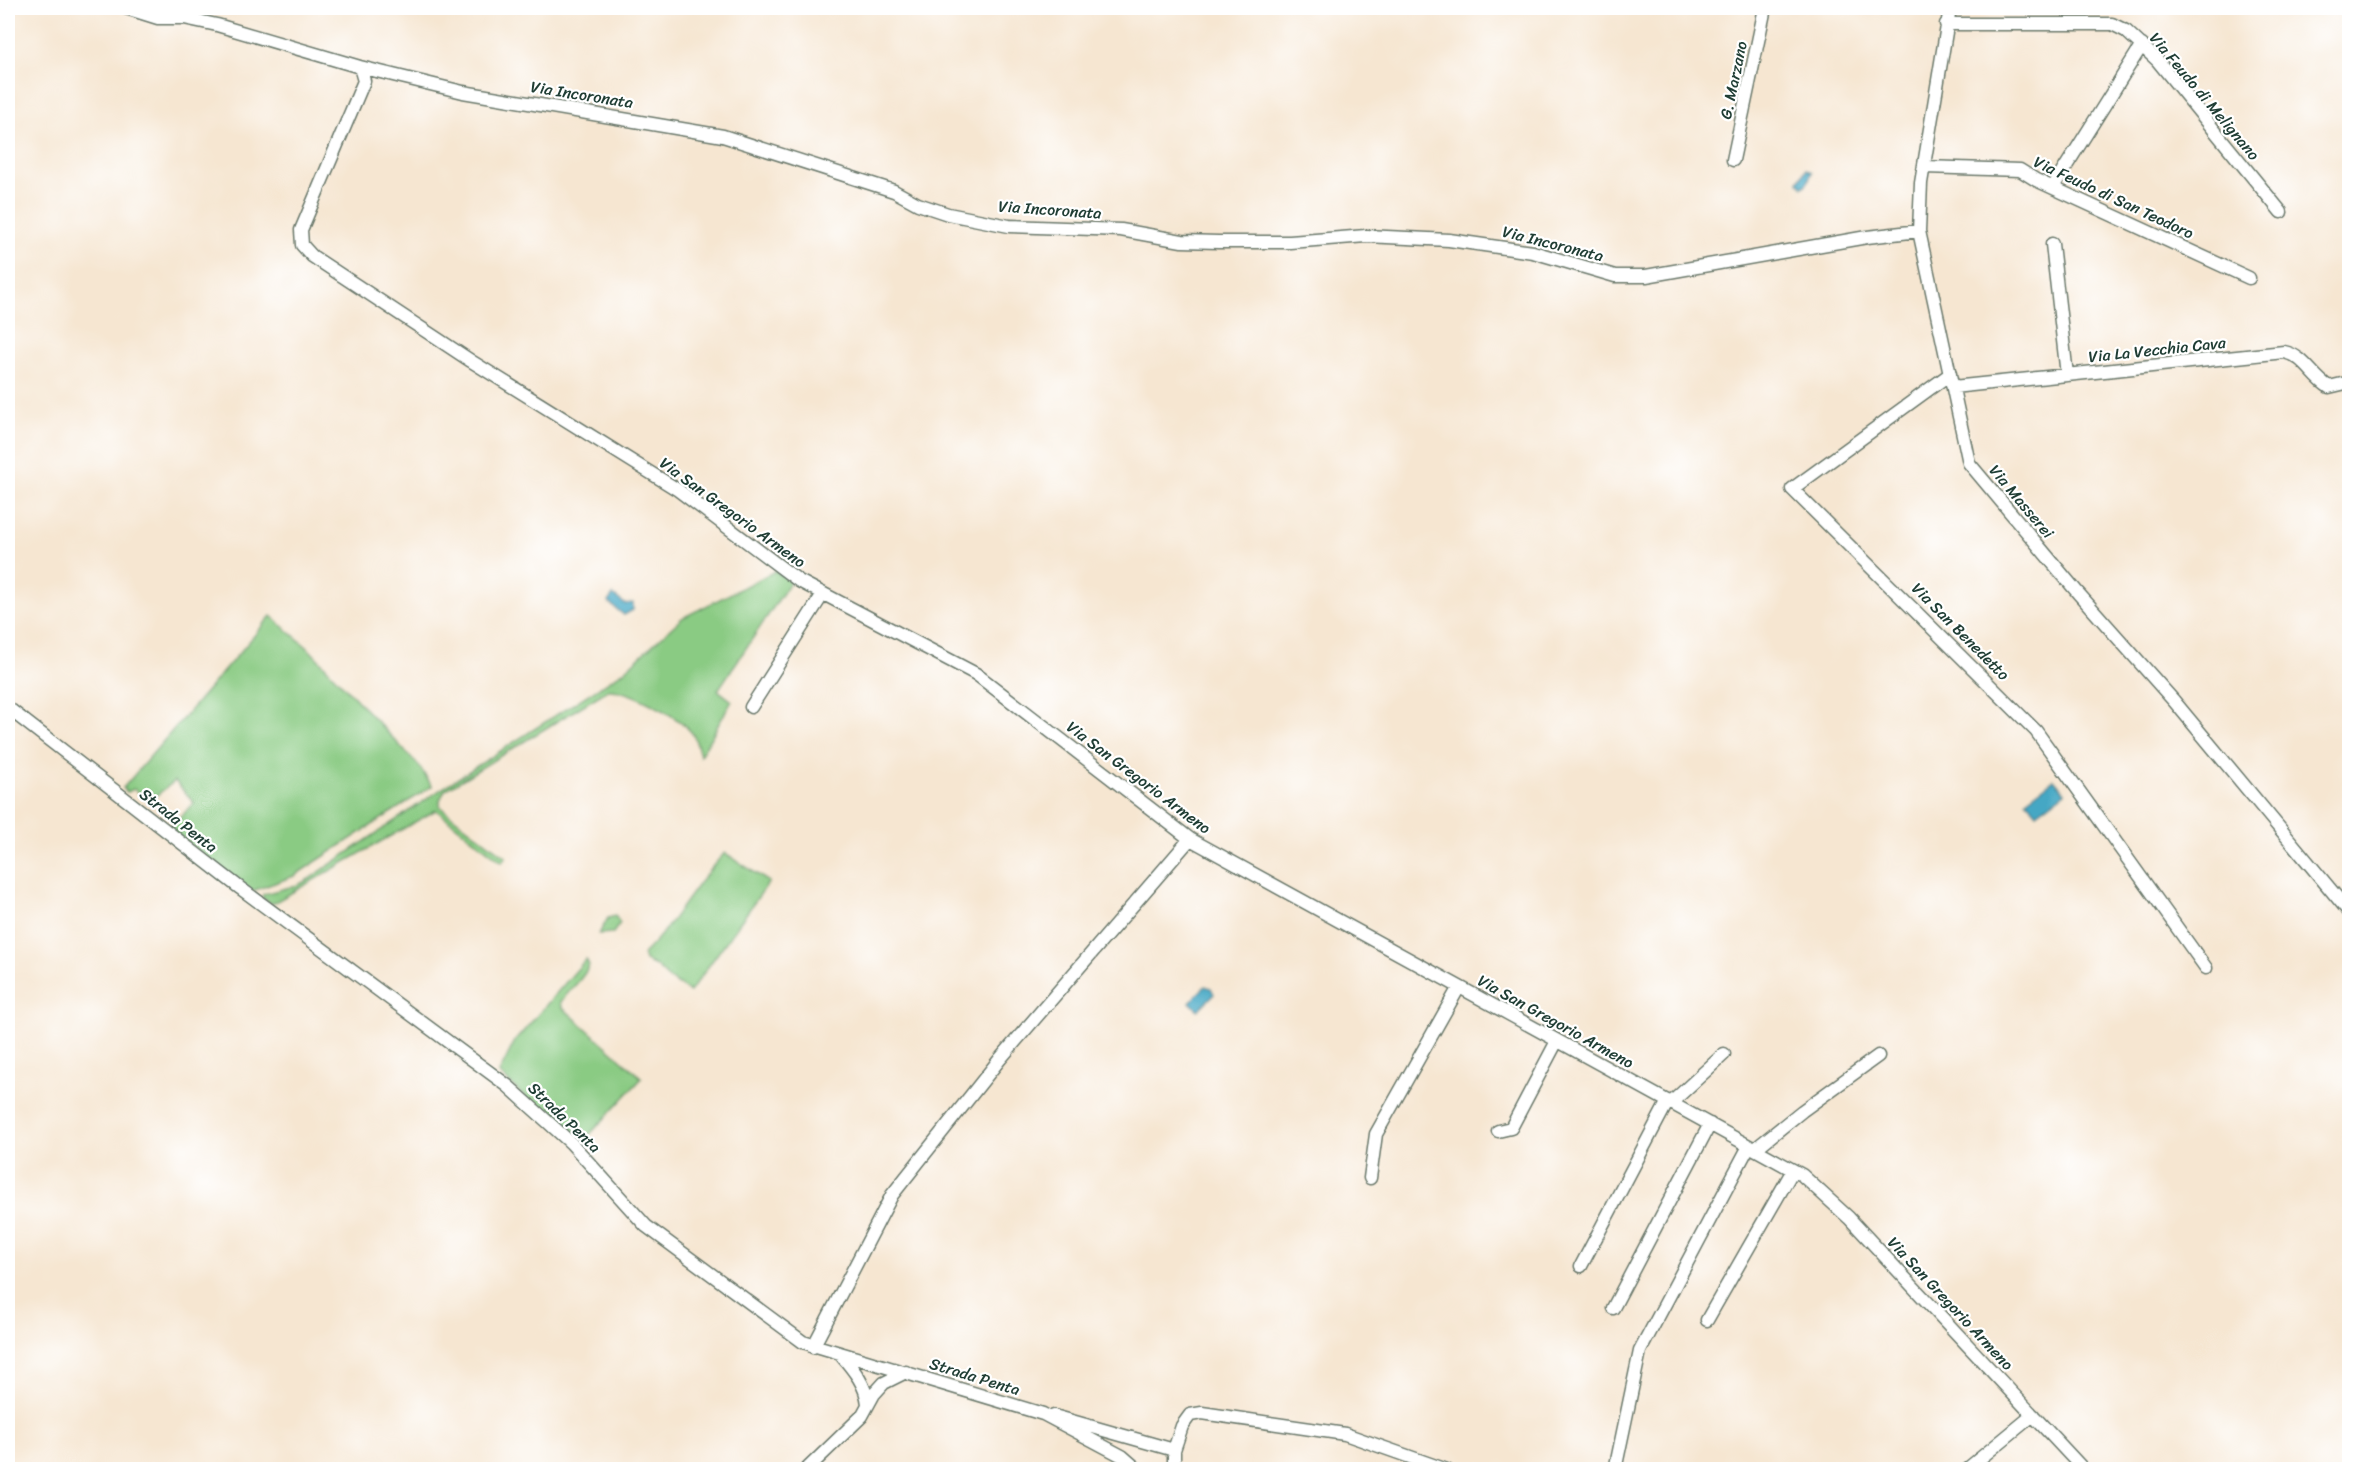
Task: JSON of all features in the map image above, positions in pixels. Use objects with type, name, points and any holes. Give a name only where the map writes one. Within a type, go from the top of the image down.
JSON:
[{"type":"street","name":"Via Incoronata","points":[[126,8],[158,18],[184,18],[360,67],[463,92],[723,136],[894,191],[918,204],[948,214],[1009,226],[1121,230],[1182,241],[1280,242],[1366,236],[1449,240],[1533,252],[1615,276],[1646,276],[1867,237],[1919,231]]},
{"type":"street","name":"G. Marzano","points":[[1733,159],[1765,8]]},
{"type":"street","name":"Via Masserei","points":[[1950,8],[1924,167],[1919,231],[1969,463],[2078,593],[2174,701],[2349,913]]},
{"type":"street","name":"Via Feudo di Melignano","points":[[1946,24],[2112,24],[2126,31],[2157,60],[2281,212]]},
{"type":"street","points":[[2053,187],[2142,45]]},
{"type":"street","name":"Via San Gregorio Armeno","points":[[360,67],[364,81],[302,230],[302,245],[312,256],[471,361],[678,490],[777,565],[823,594],[976,674],[1190,839],[1793,1170],[1813,1184],[1849,1218],[2084,1470]]},
{"type":"street","name":"Via Feudo di San Teodoro","points":[[1924,167],[2020,171],[2248,278]]},
{"type":"street","points":[[2052,244],[2067,375]]},
{"type":"street","name":"Via La Vecchia Cava","points":[[1953,387],[2284,352],[2294,354],[2302,360],[2329,387],[2349,382]]},
{"type":"street","name":"Via San Benedetto","points":[[1950,374],[1792,489],[2036,730],[2206,968]]},
{"type":"street","points":[[751,707],[823,594]]},
{"type":"street","name":"Strada Penta","points":[[8,708],[240,888],[508,1086],[571,1143],[646,1226],[813,1347],[906,1372],[1043,1414],[1122,1456],[1138,1470]]},
{"type":"street","points":[[813,1347],[892,1195],[1000,1059],[1190,839]]},
{"type":"street","points":[[1370,1178],[1376,1134],[1459,987]]},
{"type":"street","points":[[1498,1131],[1511,1128],[1557,1041]]},
{"type":"street","points":[[1581,1266],[1670,1102],[1724,1054]]},
{"type":"street","points":[[1615,1470],[1640,1351],[1752,1148],[1878,1056]]},
{"type":"street","points":[[1613,1308],[1710,1124]]},
{"type":"street","points":[[1707,1320],[1793,1170]]},
{"type":"street","points":[[841,1355],[867,1392],[867,1404]]},
{"type":"street","points":[[806,1470],[862,1416],[867,1404],[884,1383],[906,1372]]},
{"type":"street","points":[[1174,1470],[1174,1450],[1182,1426],[1190,1415],[1202,1413],[1345,1434],[1447,1470]]},
{"type":"street","points":[[1043,1414],[1070,1419],[1174,1450]]},
{"type":"street","points":[[1965,1470],[2033,1415]]},
{"type":"green space","points":[[775,571],[791,581],[718,690],[732,701],[700,756],[692,733],[676,719],[640,699],[608,690],[445,790],[440,806],[506,857],[502,862],[436,810],[272,904],[262,898],[263,894],[298,885],[309,879],[449,784],[623,672],[682,618]]},
{"type":"green space","points":[[271,616],[307,647],[419,766],[432,786],[294,876],[250,892],[169,829],[194,803],[175,781],[149,801],[134,789],[127,792],[123,788]]},
{"type":"green space","points":[[725,853],[769,882],[690,992],[669,979],[656,966],[645,961],[643,954],[665,930],[704,877]]},
{"type":"green space","points":[[615,916],[620,923],[613,933],[599,934],[608,918]]},
{"type":"green space","points":[[586,959],[589,965],[587,970],[561,1002],[562,1007],[642,1078],[579,1146],[499,1073],[515,1041]]},
{"type":"water","points":[[1806,169],[1812,172],[1803,187],[1798,182]]},
{"type":"water","points":[[613,595],[625,604],[633,603],[633,610],[624,615],[608,602]]},
{"type":"water","points":[[2054,779],[2065,792],[2037,813],[2026,800]]},
{"type":"water","points":[[1205,986],[1211,988],[1214,994],[1198,1010],[1190,1002]]}]
